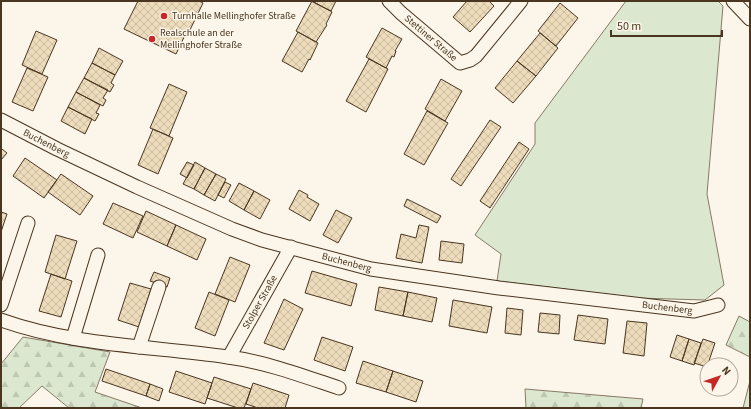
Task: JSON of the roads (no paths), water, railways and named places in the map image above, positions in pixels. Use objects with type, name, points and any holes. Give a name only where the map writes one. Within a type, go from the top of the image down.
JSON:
[{"type":"street","name":"Stettiner Straße","points":[[389,1],[460,63],[470,60],[476,56],[521,1]]},
{"type":"street","points":[[733,1],[750,19]]},
{"type":"street","name":"Buchenberg","points":[[1,120],[78,159],[232,229],[262,240],[371,269],[499,288],[694,311],[718,305]]},
{"type":"street","points":[[1,305],[28,223]]},
{"type":"street","name":"Stolper Straße","points":[[226,357],[290,247]]},
{"type":"street","points":[[73,338],[98,255]]},
{"type":"street","points":[[139,347],[159,287]]},
{"type":"street","points":[[1,320],[28,329],[73,338],[257,362],[339,388]]},
{"type":"place","name":"Turnhalle Mellinghofer Straße","points":[[164,16]]},
{"type":"place","name":"Realschule an der Mellinghofer Straße","points":[[152,39]]}]
